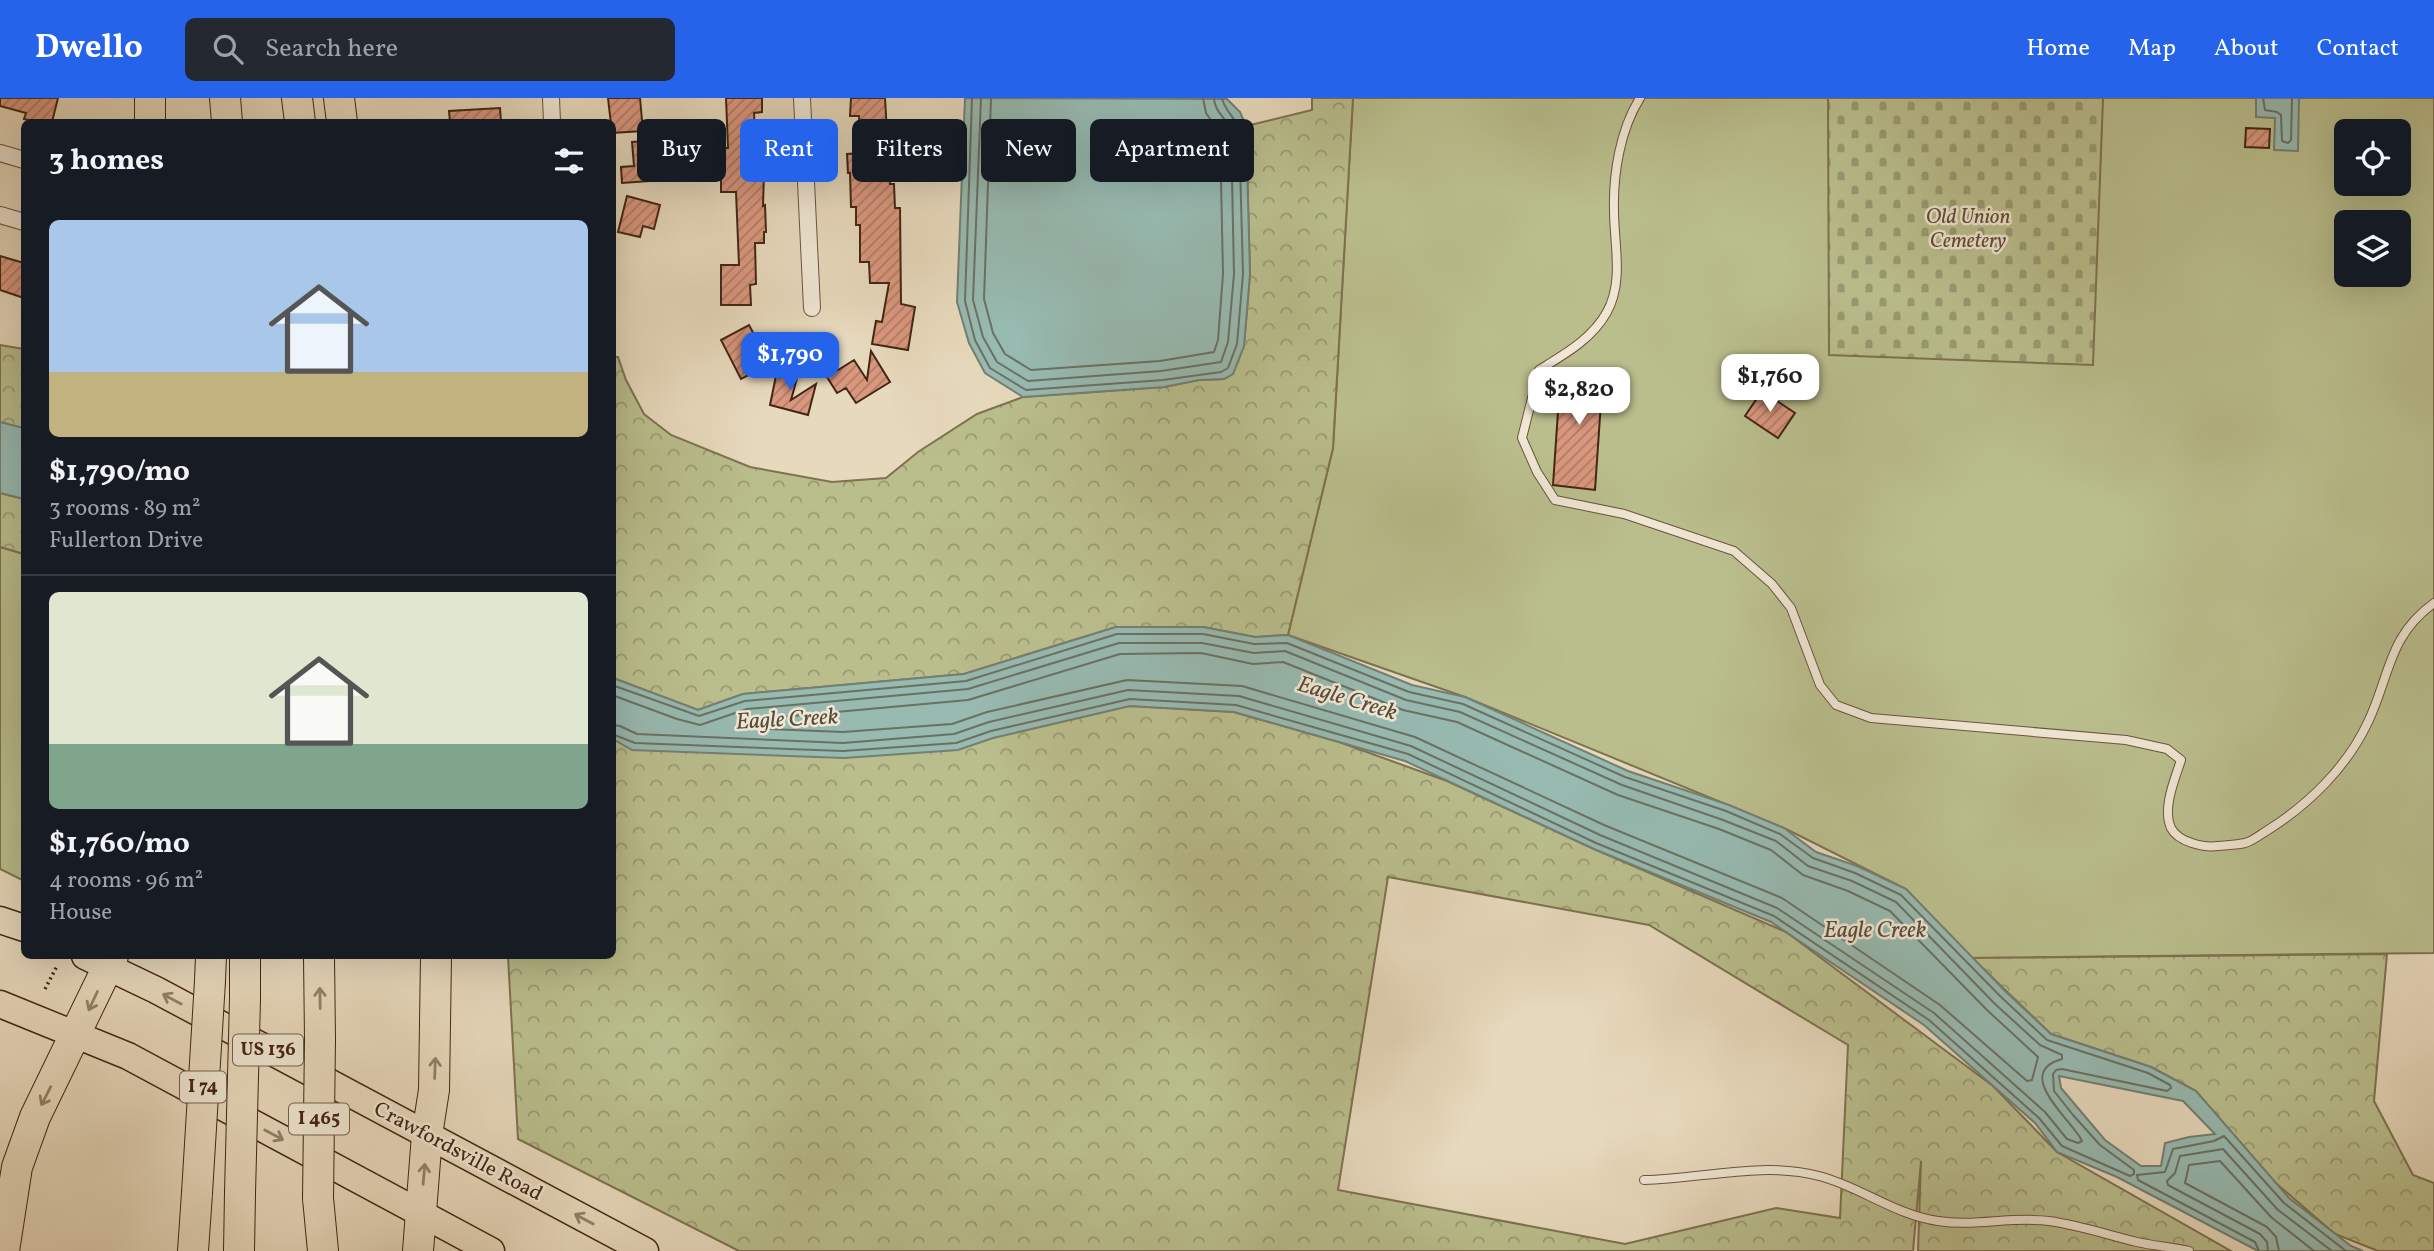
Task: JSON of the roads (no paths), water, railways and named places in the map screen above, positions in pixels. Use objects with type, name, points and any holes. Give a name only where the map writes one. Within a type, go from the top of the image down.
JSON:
[{"type":"highway","points":[[150,98],[150,119]]},
{"type":"highway","points":[[225,98],[227,119]]},
{"type":"highway","points":[[298,98],[300,119]]},
{"type":"highway","points":[[339,98],[342,119]]},
{"type":"highway","points":[[4,1251],[17,1167],[35,1117],[76,1035],[102,959]]},
{"type":"highway","points":[[239,1251],[245,959]]},
{"type":"highway","name":"I 465","points":[[314,1251],[318,1198],[319,959]]},
{"type":"highway","points":[[418,1251],[427,1135],[435,1090],[436,959]]},
{"type":"highway","name":"I 74","points":[[194,1251],[210,968]]},
{"type":"highway","points":[[318,1198],[323,1251]]},
{"type":"main road","points":[[0,920],[21,927]]},
{"type":"main road","name":"Crawfordsville Road","points":[[102,959],[645,1251]]},
{"type":"main road","points":[[0,1004],[128,1056],[491,1251]]},
{"type":"street","points":[[551,98],[552,119]]},
{"type":"street","points":[[802,98],[812,308]]},
{"type":"street","points":[[0,153],[21,159]]},
{"type":"street","points":[[0,215],[21,221]]},
{"type":"lane","points":[[1640,98],[1618,152],[1614,211],[1618,256],[1613,293],[1607,311],[1581,344],[1539,370],[1522,438],[1537,472],[1555,500],[1624,514],[1734,551],[1772,584],[1791,608],[1820,685],[1836,705],[1871,718],[2126,740],[2166,749],[2181,760],[2168,807],[2171,828],[2184,841],[2213,847],[2247,843],[2287,818],[2326,783],[2342,763],[2368,721],[2402,634],[2434,603]]},
{"type":"lane","points":[[1644,1180],[1769,1170],[1798,1172],[1835,1180],[1918,1216],[1939,1222],[2018,1219],[2050,1221],[2134,1242],[2189,1251]]},
{"type":"water","points":[[965,98],[1227,99],[1243,119],[1090,119],[1090,182],[1248,182],[1250,274],[1244,346],[1233,374],[1224,379],[1199,380],[1164,387],[1023,397],[985,373],[969,343],[957,302],[962,182],[967,182],[967,119],[964,119]]},
{"type":"water","points":[[2256,98],[2299,98],[2298,151],[2274,150],[2275,118],[2256,117]]},
{"type":"water","points":[[0,422],[21,427],[21,498],[0,493]]},
{"type":"water","name":"Eagle Creek","points":[[1116,627],[1203,627],[1255,637],[1288,635],[1412,685],[1465,697],[1628,771],[1729,805],[1784,828],[1816,852],[1857,866],[1906,889],[2005,991],[2051,1034],[2151,1067],[2196,1091],[2289,1198],[2351,1246],[2363,1251],[2258,1251],[2117,1177],[2057,1152],[2035,1123],[1924,1025],[1771,922],[1594,849],[1405,761],[1234,712],[1130,706],[993,738],[958,750],[844,758],[632,750],[616,741],[616,679],[698,710],[743,694],[964,674]],"holes":[[[2059,1076],[2183,1101],[2215,1134],[2165,1143],[2161,1166],[2141,1166],[2105,1140],[2061,1088]]]},
{"type":"park label","name":"Old Union Cemetery","points":[[1968,229]]}]
